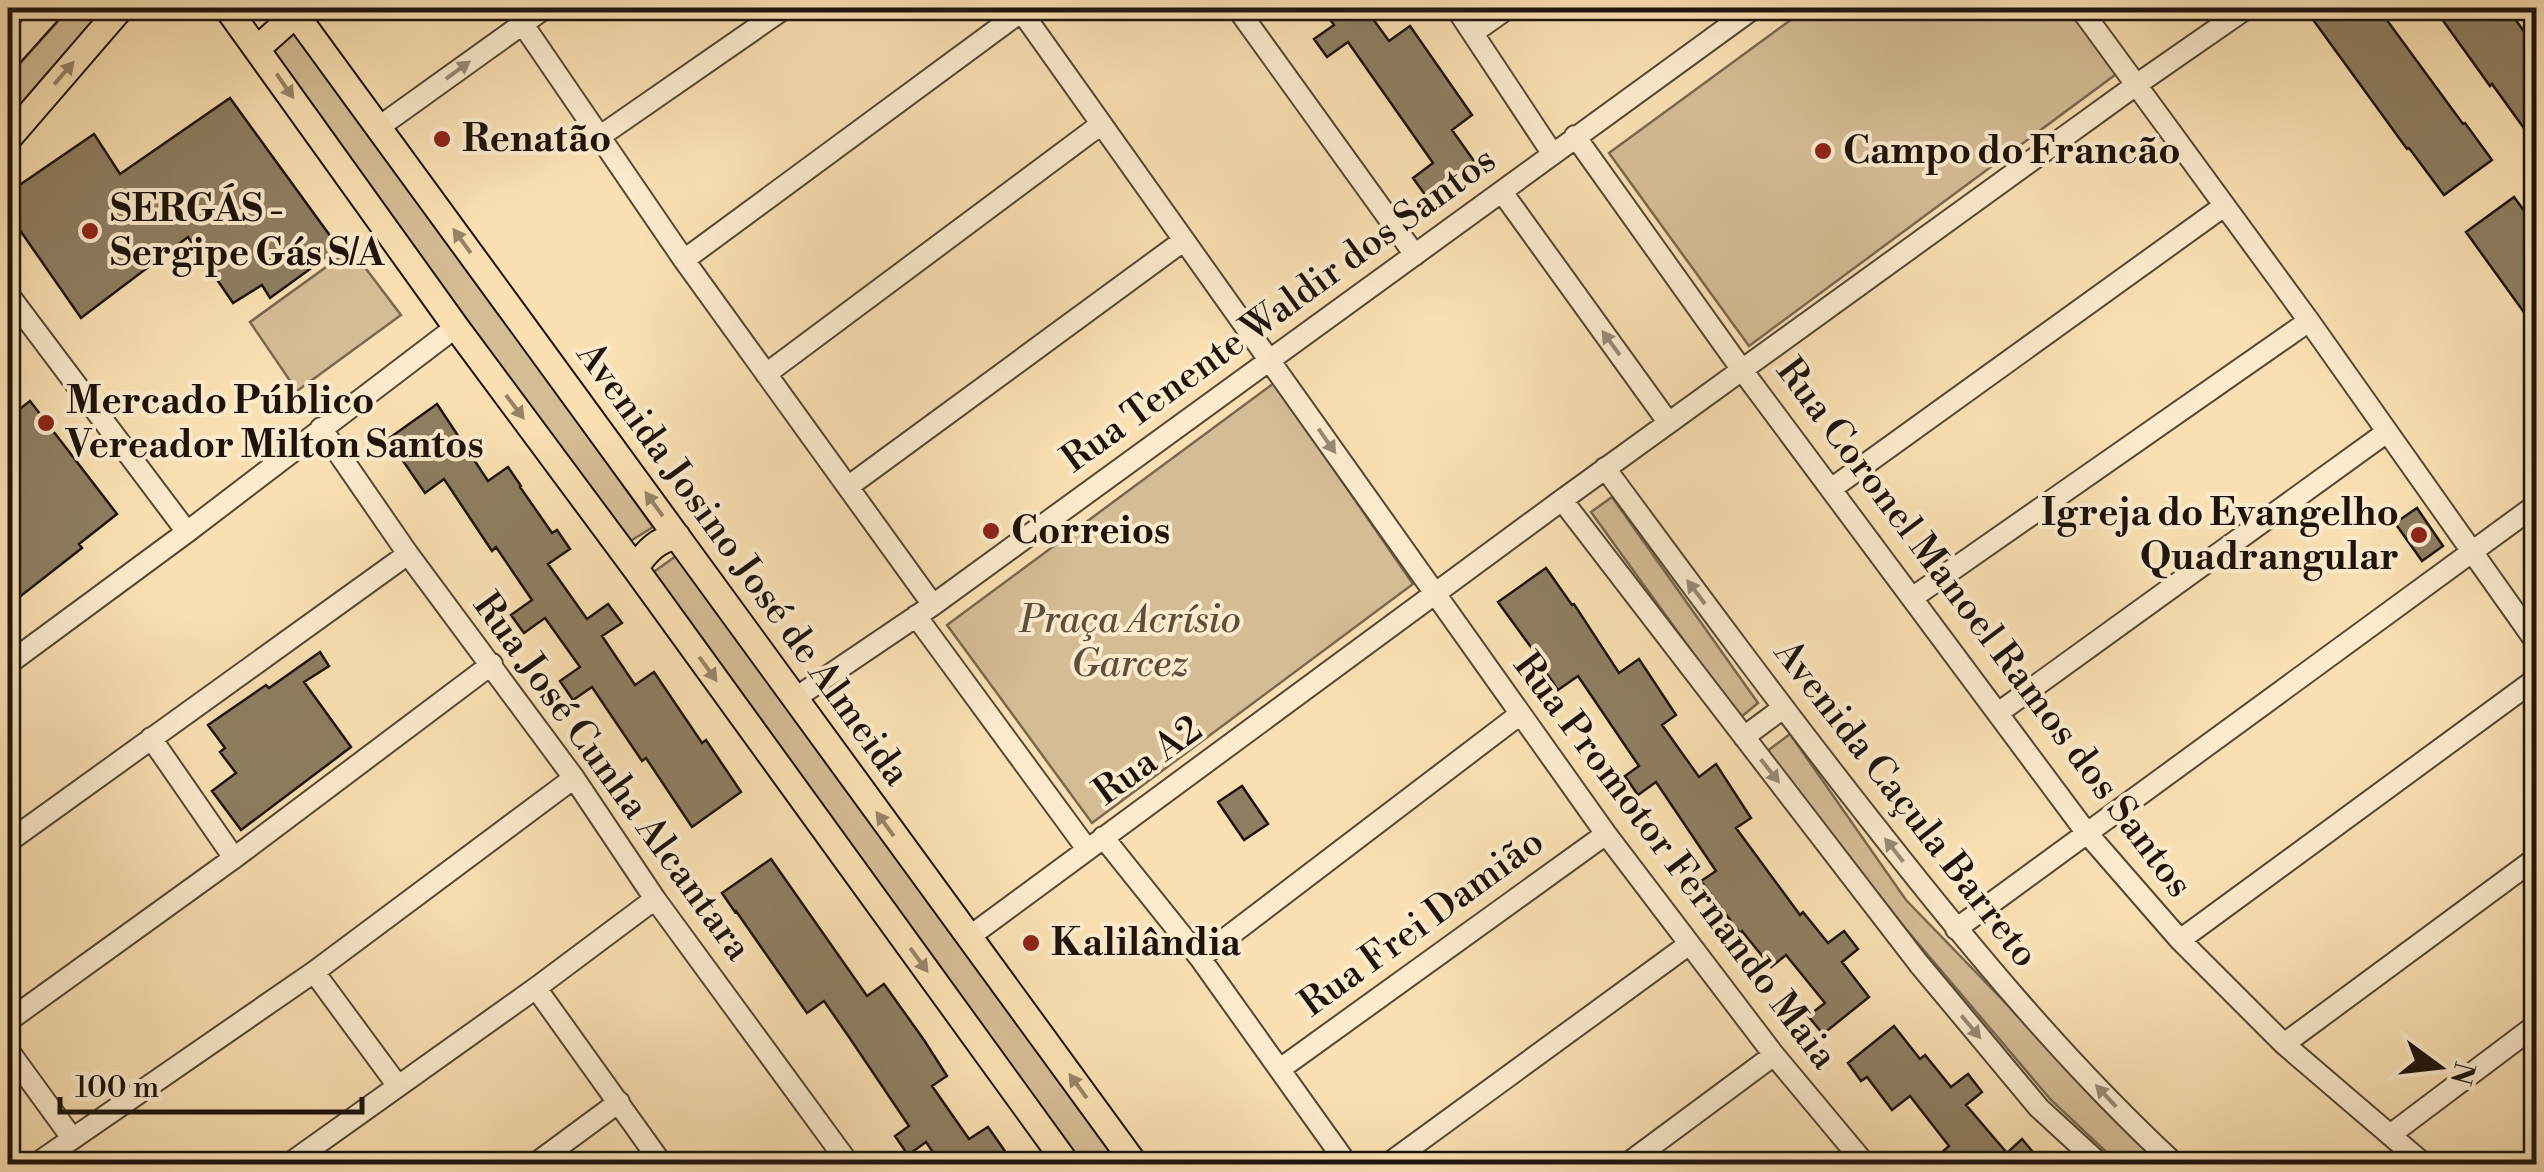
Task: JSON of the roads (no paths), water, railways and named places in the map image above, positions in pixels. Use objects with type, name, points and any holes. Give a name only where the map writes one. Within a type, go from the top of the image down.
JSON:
[{"type":"main road","points":[[8,56],[51,8]]},
{"type":"main road","points":[[8,139],[122,8]]},
{"type":"main road","points":[[227,8],[1067,1164]]},
{"type":"main road","points":[[258,48],[293,11]]},
{"type":"main road","name":"Avenida Josino José de Almeida","points":[[293,11],[1135,1164]]},
{"type":"main road","points":[[635,568],[655,544],[677,536]]},
{"type":"street","points":[[379,127],[544,8]]},
{"type":"street","points":[[599,138],[785,8]]},
{"type":"street","points":[[1237,8],[1415,255]]},
{"type":"street","points":[[1456,8],[1552,153]]},
{"type":"street","points":[[1474,32],[1508,8]]},
{"type":"street","name":"Rua Tenente Waldir dos Santos","points":[[794,699],[1270,361],[1754,8]]},
{"type":"street","points":[[2080,8],[2309,321],[2536,642]]},
{"type":"street","name":"Rua A2","points":[[969,938],[1668,422],[2247,8]]},
{"type":"street","points":[[684,260],[1021,9]]},
{"type":"street","name":"Rua Promotor Fernando Maia","points":[[1021,9],[1606,834],[1688,945],[1863,1164]]},
{"type":"street","points":[[522,24],[684,260],[849,486],[924,610],[1095,843],[1200,958],[1348,1164]]},
{"type":"street","points":[[766,374],[1100,124]]},
{"type":"street","name":"Rua Coronel Manoel Ramos dos Santos","points":[[1575,136],[1742,370],[2086,832],[2180,940],[2284,1044],[2424,1164]]},
{"type":"street","points":[[1502,192],[1668,422]]},
{"type":"street","points":[[1832,490],[2224,206]]},
{"type":"street","points":[[849,486],[1183,242]]},
{"type":"street","points":[[8,294],[186,532]]},
{"type":"street","points":[[1912,598],[2309,321]]},
{"type":"street","points":[[8,664],[456,327]]},
{"type":"street","name":"Rua José Cunha Alcantara","points":[[322,428],[408,554],[574,778],[655,899],[849,1164]]},
{"type":"street","points":[[1998,713],[2387,432]]},
{"type":"street","name":"Avenida Caçula Barreto","points":[[1605,468],[1783,708],[1956,928],[2039,1025],[2175,1164]]},
{"type":"street","points":[[1562,500],[1918,964],[2039,1108],[2100,1164]]},
{"type":"street","points":[[1956,928],[2536,505]]},
{"type":"street","points":[[8,842],[408,554]]},
{"type":"street","points":[[8,1020],[234,858],[492,664]]},
{"type":"street","points":[[2180,940],[2536,680]]},
{"type":"street","points":[[1744,737],[1783,708]]},
{"type":"street","points":[[1200,958],[1520,716]]},
{"type":"street","points":[[150,738],[234,858]]},
{"type":"street","points":[[36,1164],[314,972],[574,778]]},
{"type":"street","name":"Rua Frei Damião","points":[[1280,1069],[1606,834]]},
{"type":"street","points":[[2284,1044],[2536,858]]},
{"type":"street","points":[[289,1164],[655,899]]},
{"type":"street","points":[[1388,1164],[1688,945]]},
{"type":"street","points":[[314,972],[398,1086]]},
{"type":"street","points":[[536,988],[662,1164]]},
{"type":"street","points":[[2390,1135],[2536,1025]]},
{"type":"street","points":[[8,1050],[72,1138]]},
{"type":"street","points":[[1626,1164],[1774,1055]]},
{"type":"street","points":[[534,1164],[619,1102]]},
{"type":"place","name":"Renatão","points":[[442,139]]},
{"type":"place","name":"Campo do Francão","points":[[1823,151]]},
{"type":"place","name":"SERGÁS - Sergipe Gás S/A","points":[[90,231]]},
{"type":"place","name":"Mercado Público Vereador Milton Santos","points":[[46,423]]},
{"type":"place","name":"Correios","points":[[991,531]]},
{"type":"place","name":"Igreja do Evangelho Quadrangular","points":[[2419,535]]},
{"type":"place","name":"Kalilândia","points":[[1031,943]]},
{"type":"park label","name":"Praça Acrísio Garcez","points":[[1130,642]]}]
